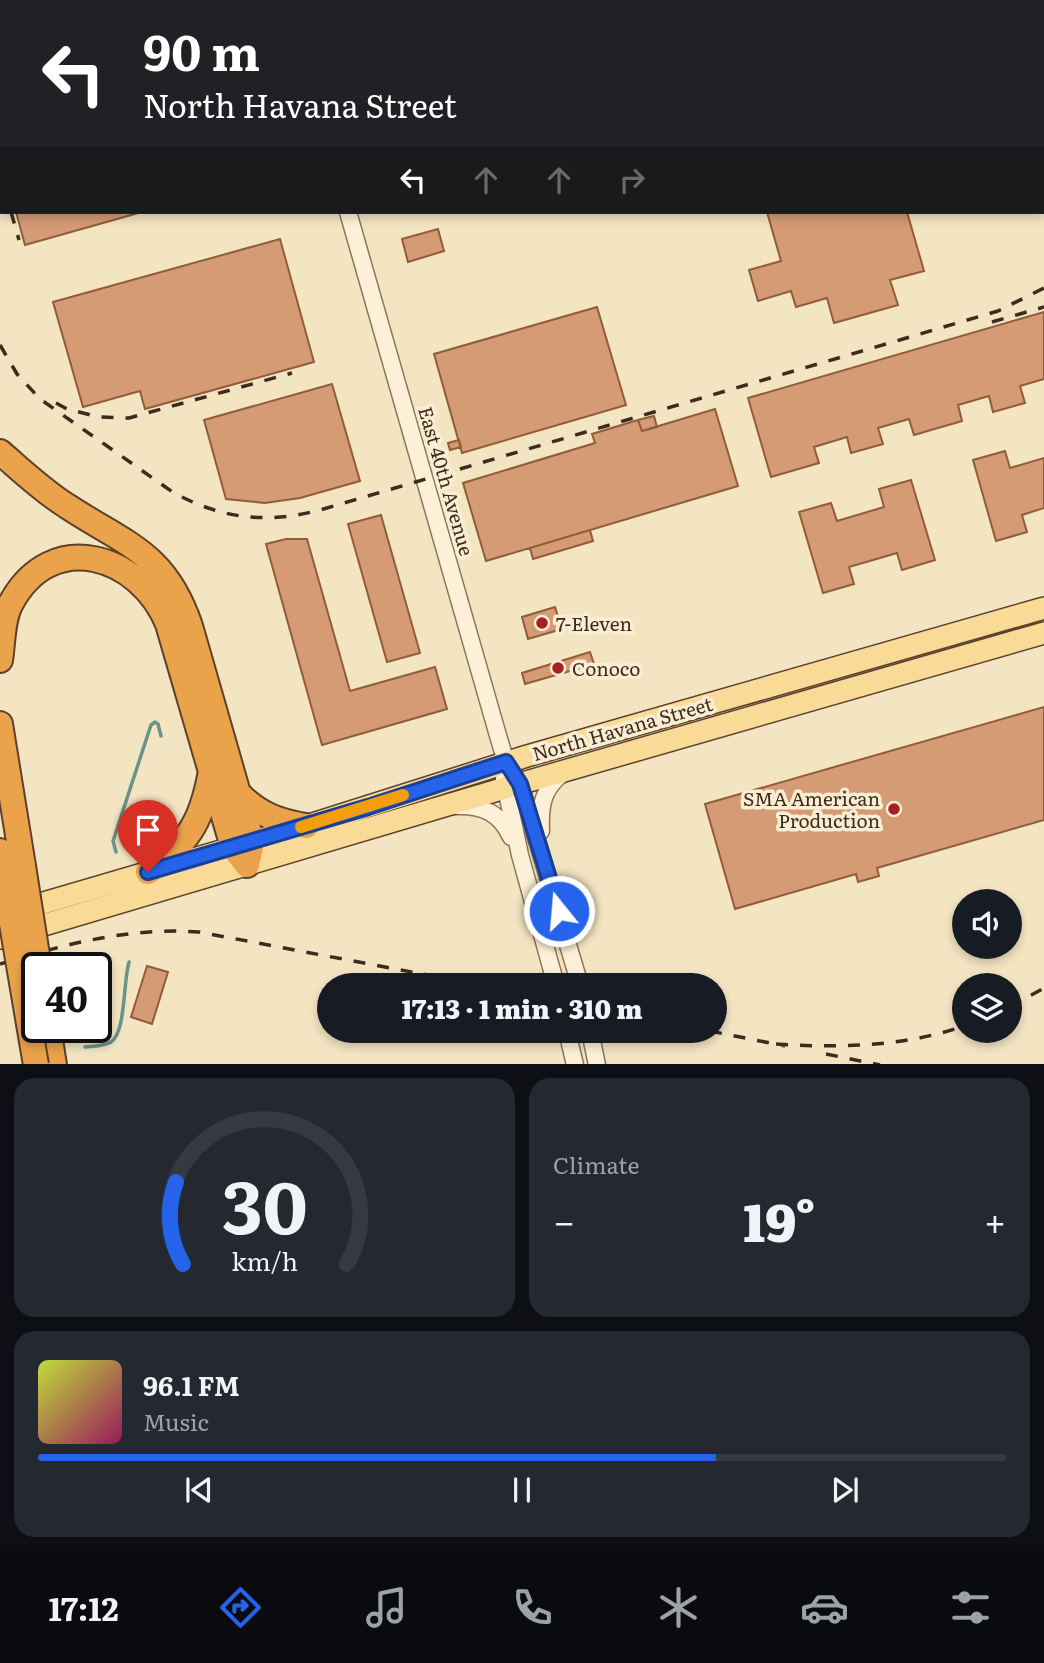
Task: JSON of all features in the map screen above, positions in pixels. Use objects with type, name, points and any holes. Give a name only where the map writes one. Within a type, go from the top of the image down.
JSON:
[{"type":"highway","points":[[0,452],[65,505],[138,550],[155,563],[169,580],[190,626],[239,794],[244,851]]},
{"type":"highway","points":[[0,660],[9,606],[26,582],[60,561],[98,559],[123,569],[144,585],[164,613],[211,772],[244,851]]},
{"type":"highway","points":[[0,724],[9,863],[36,1064]]},
{"type":"highway","points":[[148,872],[180,846],[193,830],[204,803],[211,772]]},
{"type":"highway","points":[[239,794],[252,807],[272,818],[306,825]]},
{"type":"highway","points":[[9,863],[34,952]]},
{"type":"highway","points":[[0,939],[20,1064]]},
{"type":"highway","points":[[51,1043],[54,1064]]},
{"type":"main road","name":"North Havana Street","points":[[0,939],[244,851],[306,825],[506,762],[1044,608]]},
{"type":"main road","name":"North Havana Street","points":[[0,916],[148,872],[440,807],[1044,633]]},
{"type":"street","name":"East 40th Avenue","points":[[349,214],[506,762],[512,786],[520,855],[553,973]]},
{"type":"street","points":[[543,858],[540,820],[542,801],[548,787],[569,770]]},
{"type":"street","name":"East 40th Avenue","points":[[512,786],[543,858],[577,973]]},
{"type":"street","points":[[440,807],[472,806],[495,814],[506,826],[520,855]]},
{"type":"street","points":[[570,1043],[575,1064]]},
{"type":"street","points":[[592,1043],[597,1064]]},
{"type":"building","points":[[17,214],[135,214],[25,245]]},
{"type":"building","points":[[768,214],[908,214],[924,271],[890,280],[898,305],[834,323],[827,298],[796,307],[791,291],[758,301],[749,270],[781,261]]},
{"type":"building","points":[[438,229],[444,251],[408,262],[402,239]]},
{"type":"building","points":[[280,239],[314,362],[145,409],[140,391],[83,407],[53,302]]},
{"type":"building","points":[[597,307],[626,405],[462,453],[434,354]]},
{"type":"building","points":[[1044,312],[1044,379],[1020,386],[1025,403],[993,412],[989,396],[958,405],[962,421],[914,435],[909,419],[878,428],[883,444],[851,453],[847,437],[814,447],[819,463],[771,477],[748,398]]},
{"type":"building","points":[[332,384],[360,481],[300,498],[265,503],[226,499],[204,420]]},
{"type":"building","points":[[715,409],[738,486],[486,561],[463,483],[595,443],[592,434],[638,420],[642,431]]},
{"type":"building","points":[[654,416],[657,427],[642,431],[638,420]]},
{"type":"building","points":[[459,440],[461,447],[450,450],[448,443]]},
{"type":"building","points":[[1005,451],[1010,468],[1044,458],[1044,508],[1022,515],[1027,532],[996,541],[973,460]]},
{"type":"building","points":[[911,480],[935,560],[902,570],[897,553],[849,567],[854,584],[823,593],[799,512],[831,503],[837,521],[884,507],[879,489]]},
{"type":"building","points":[[381,515],[420,653],[387,662],[348,524]]},
{"type":"building","points":[[590,530],[593,541],[533,559],[530,548]]},
{"type":"building","points":[[286,539],[307,539],[350,691],[435,667],[447,709],[322,745],[266,544]]},
{"type":"building","name":"7-Eleven","points":[[555,607],[562,629],[528,639],[522,617]]},
{"type":"building","name":"Conoco","points":[[590,652],[594,664],[525,684],[522,673]]},
{"type":"building","points":[[1044,707],[1044,820],[877,868],[879,876],[858,882],[856,874],[735,909],[705,804]]},
{"type":"building","points":[[147,966],[168,972],[152,1024],[131,1017]]},
{"type":"waterway","points":[[116,852],[113,841],[151,725],[155,722],[161,736]]},
{"type":"waterway","points":[[85,1047],[106,1044],[116,1037],[122,1018],[129,962]]},
{"type":"railway","points":[[12,214],[19,240]]},
{"type":"railway","points":[[0,345],[17,374],[40,399],[174,493],[210,509],[263,518],[320,510],[998,311],[1044,288]]},
{"type":"railway","points":[[992,322],[1044,307]]},
{"type":"railway","points":[[56,403],[67,409],[99,417],[129,418],[292,373]]},
{"type":"railway","points":[[0,964],[98,939],[173,931],[199,932],[417,973]]},
{"type":"railway","points":[[1022,1000],[1044,988]]},
{"type":"railway","points":[[776,1044],[871,1044],[918,1038],[952,1030]]},
{"type":"railway","points":[[727,1034],[785,1046]]},
{"type":"railway","points":[[826,1054],[875,1064]]},
{"type":"slow traffic","points":[[301,827],[403,795]]},
{"type":"place","name":"7-Eleven","points":[[542,623]]},
{"type":"place","name":"Conoco","points":[[558,668]]},
{"type":"place","name":"SMA American Production","points":[[894,809]]},
{"type":"route","points":[[148,872],[368,807],[506,762],[520,784],[559,911]]}]
